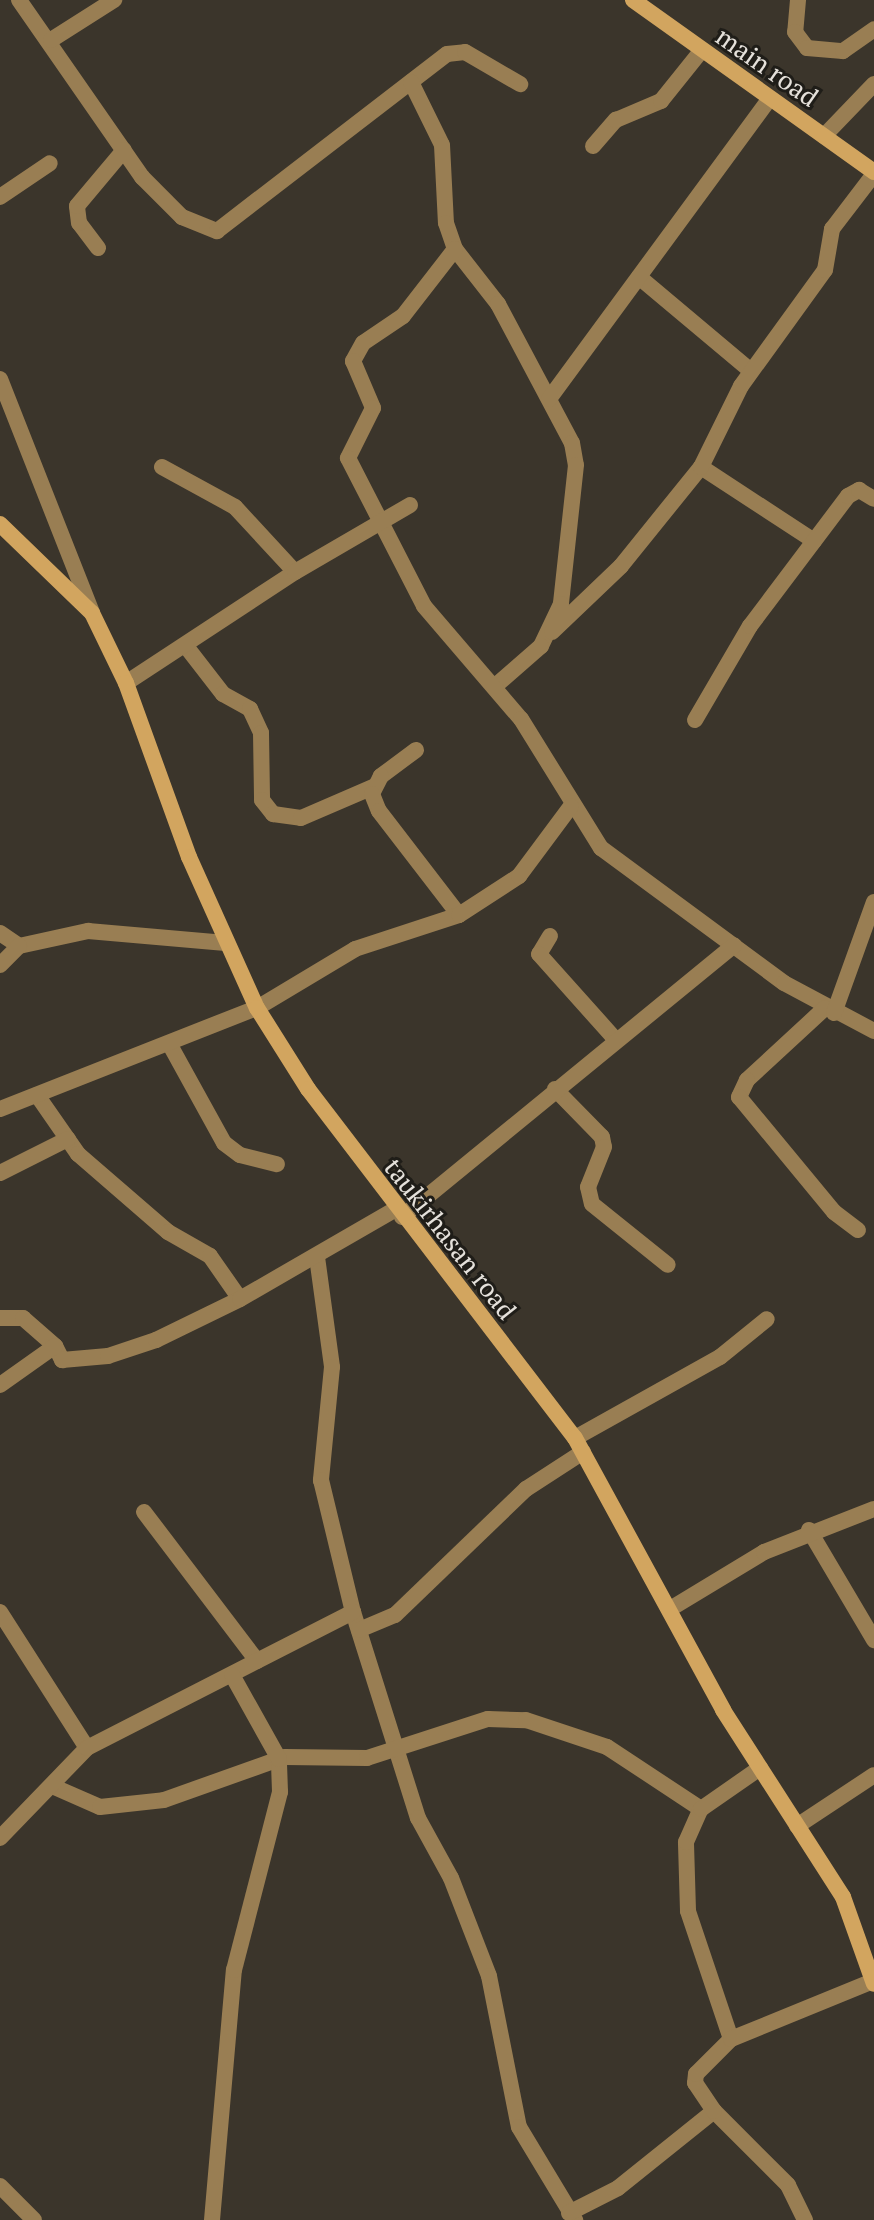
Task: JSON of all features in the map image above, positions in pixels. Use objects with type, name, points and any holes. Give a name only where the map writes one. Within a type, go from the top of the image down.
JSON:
[{"type":"street","points":[[19,0],[51,40],[142,177],[182,217],[217,231],[411,82],[457,51],[520,84]]},
{"type":"street","points":[[51,40],[114,0]]},
{"type":"street","name":"main road","points":[[633,0],[652,6],[702,50],[874,173]]},
{"type":"street","points":[[798,0],[795,32],[807,48],[843,51],[874,29]]},
{"type":"street","points":[[593,146],[616,120],[661,101],[702,50]]},
{"type":"street","points":[[411,82],[442,145],[446,223],[455,249],[498,304],[572,443],[576,465],[561,604],[548,636]]},
{"type":"street","points":[[824,136],[874,84]]},
{"type":"street","points":[[549,399],[770,98]]},
{"type":"street","points":[[98,248],[79,223],[77,206],[124,150]]},
{"type":"street","points":[[0,197],[50,163]]},
{"type":"street","points":[[494,687],[621,566],[701,467],[751,371],[825,270],[832,229],[874,173]]},
{"type":"street","points":[[455,249],[403,316],[354,353],[353,361],[373,408],[348,458],[424,606],[521,719],[571,806],[601,848],[829,1010],[874,1031]]},
{"type":"street","points":[[639,277],[751,371]]},
{"type":"street","points":[[0,379],[92,613]]},
{"type":"street","points":[[162,467],[235,507],[295,572]]},
{"type":"street","points":[[701,467],[814,541]]},
{"type":"street","points":[[695,720],[750,626],[848,496],[859,490],[874,499]]},
{"type":"street","points":[[126,683],[295,572],[410,505]]},
{"type":"street","name":"taukirhasan road","points":[[0,524],[92,613],[126,683],[225,943],[257,1008],[308,1089],[399,1213],[579,1445],[760,1768],[843,1897],[873,1982]]},
{"type":"street","points":[[185,645],[223,694],[250,709],[261,733],[262,800],[273,814],[301,818],[373,787],[416,750]]},
{"type":"street","points":[[373,787],[379,811],[459,915]]},
{"type":"street","points":[[0,1109],[170,1045],[257,1008],[355,949],[459,915],[519,876],[571,806]]},
{"type":"street","points":[[858,1230],[834,1212],[739,1097],[747,1080],[829,1010],[874,902]]},
{"type":"street","points":[[0,965],[19,946],[88,931],[225,943]]},
{"type":"street","points":[[0,933],[19,946]]},
{"type":"street","points":[[550,936],[539,954],[616,1040]]},
{"type":"street","points":[[0,1318],[23,1318],[69,1362],[108,1356],[156,1340],[240,1299],[399,1213],[734,945]]},
{"type":"street","points":[[170,1045],[224,1143],[240,1155],[277,1164]]},
{"type":"street","points":[[555,1089],[602,1137],[604,1147],[588,1187],[592,1204],[668,1265]]},
{"type":"street","points":[[37,1095],[68,1139],[116,1192],[210,1256],[240,1299]]},
{"type":"street","points":[[0,1173],[68,1139]]},
{"type":"street","points":[[317,1257],[332,1367],[321,1480],[353,1612],[394,1750],[418,1818],[451,1878],[489,1976],[519,2127],[572,2216],[618,2188],[714,2111]]},
{"type":"street","points":[[359,1630],[395,1615],[526,1489],[579,1445],[720,1357],[767,1319]]},
{"type":"street","points":[[0,1385],[55,1346]]},
{"type":"street","points":[[670,1609],[809,1530],[874,1509]]},
{"type":"street","points":[[144,1512],[257,1661]]},
{"type":"street","points":[[809,1530],[874,1640]]},
{"type":"street","points":[[0,1612],[87,1748]]},
{"type":"street","points":[[0,1838],[87,1748],[353,1612]]},
{"type":"street","points":[[212,2220],[234,1970],[288,1758],[232,1675]]},
{"type":"street","points":[[52,1786],[100,1807],[164,1800],[288,1758],[367,1758],[488,1719],[526,1720],[607,1747],[701,1809]]},
{"type":"street","points":[[731,2039],[705,1972],[684,1886],[686,1842],[701,1809],[760,1768]]},
{"type":"street","points":[[797,1826],[874,1775]]},
{"type":"street","points":[[805,2220],[788,2185],[714,2111],[695,2083],[696,2074],[731,2039],[873,1982]]},
{"type":"street","points":[[0,2186],[34,2220]]}]
